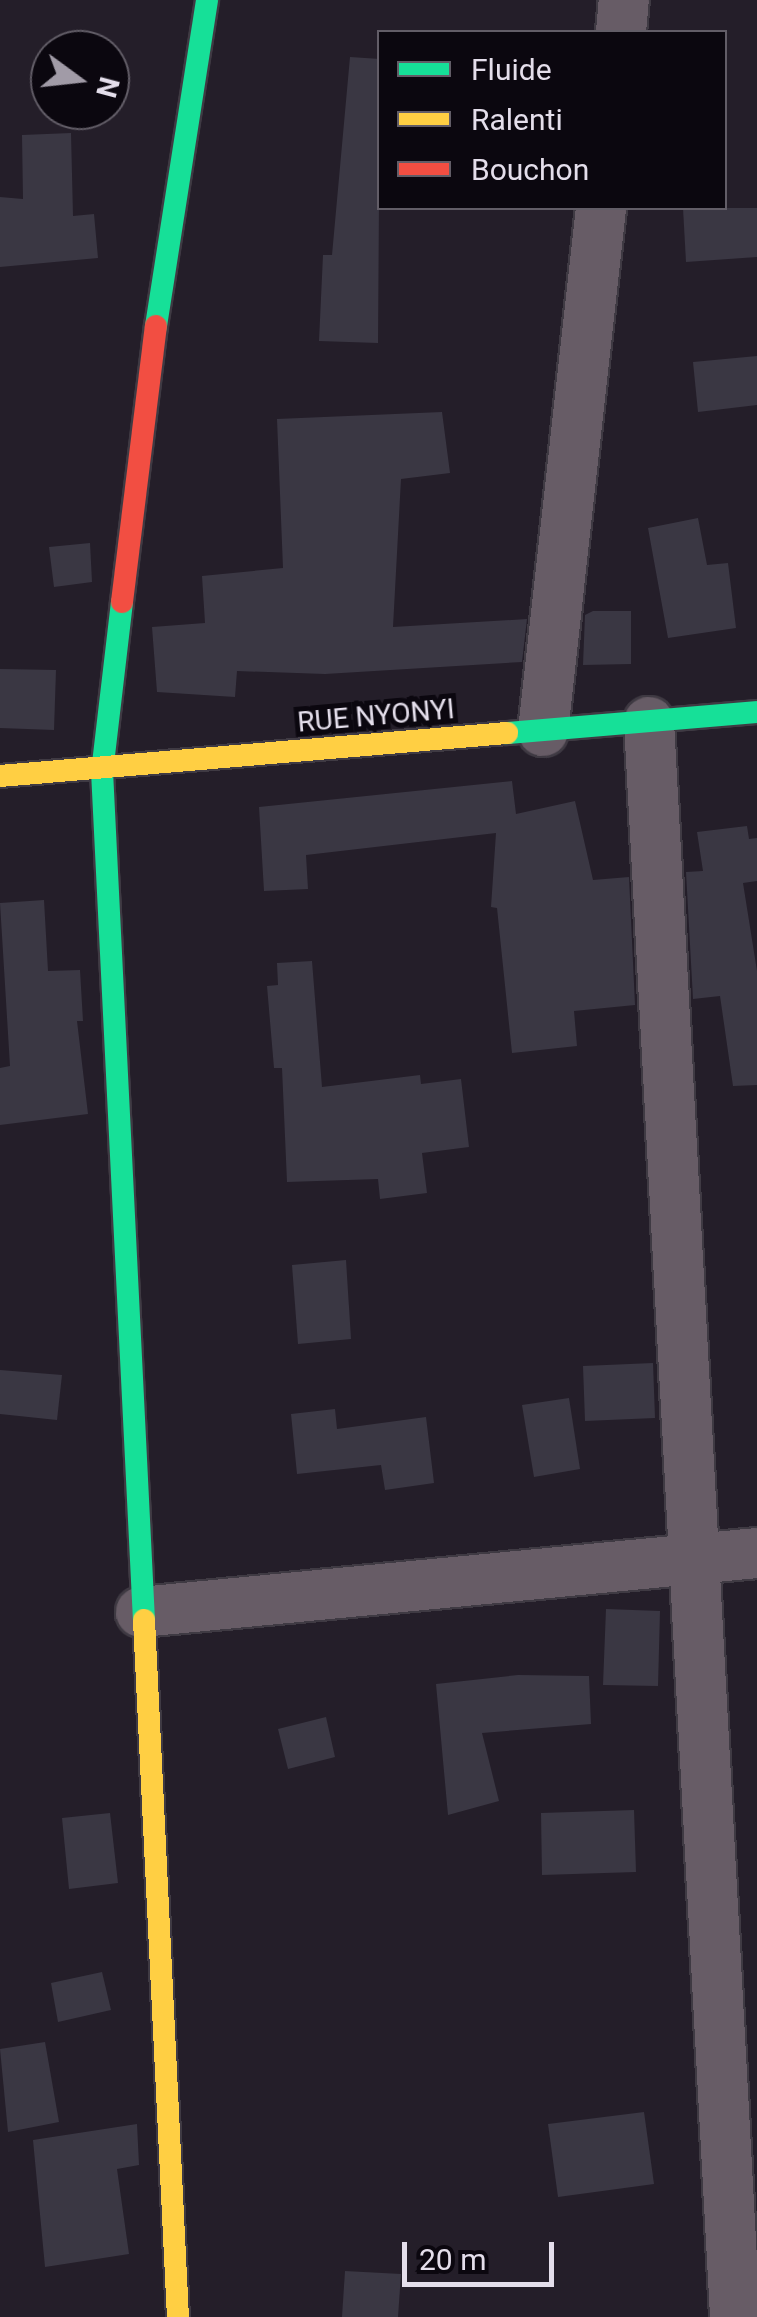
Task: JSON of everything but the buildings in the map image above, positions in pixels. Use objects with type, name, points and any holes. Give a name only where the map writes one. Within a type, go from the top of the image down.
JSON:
[{"type":"street","points":[[178,2317],[102,770],[146,390],[207,0]]},
{"type":"street","points":[[621,30],[624,0]]},
{"type":"street","points":[[544,730],[602,210]]},
{"type":"street","name":"RUE NYONYI","points":[[0,776],[757,712]]},
{"type":"street","points":[[649,722],[690,1561],[735,2317]]},
{"type":"street","points":[[141,1612],[757,1553]]},
{"type":"traffic: fast","points":[[156,326],[207,0]]},
{"type":"traffic: fast","points":[[122,602],[102,771],[144,1620]]},
{"type":"traffic: fast","points":[[507,733],[757,712]]},
{"type":"traffic: slow","points":[[0,776],[507,733]]},
{"type":"traffic: slow","points":[[144,1620],[178,2317]]},
{"type":"traffic: jam","points":[[122,602],[156,326]]}]
